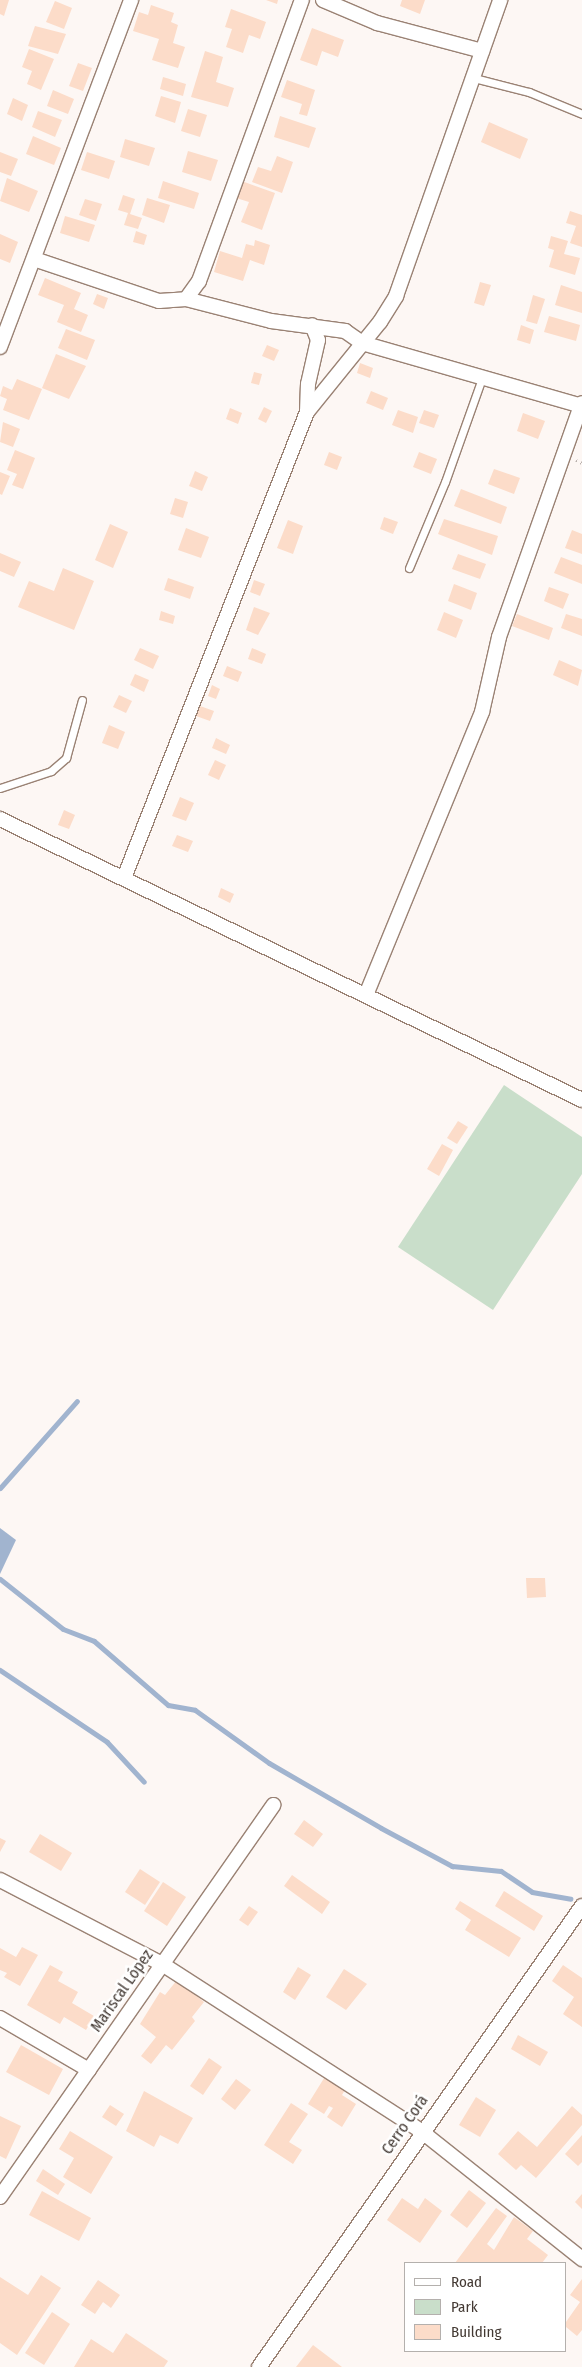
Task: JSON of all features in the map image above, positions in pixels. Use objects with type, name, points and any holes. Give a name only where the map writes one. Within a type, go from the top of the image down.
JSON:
[{"type":"street","points":[[0,347],[131,0]]},
{"type":"street","points":[[186,299],[199,282],[302,0]]},
{"type":"street","points":[[323,0],[377,23],[482,51]]},
{"type":"street","points":[[124,878],[307,412],[362,343],[396,296],[500,0]]},
{"type":"street","points":[[34,258],[159,301],[186,299],[271,321],[312,325],[345,331],[362,343],[581,405],[499,637],[482,712],[366,995]]},
{"type":"street","points":[[307,412],[308,384],[318,340],[312,325]]},
{"type":"street","points":[[0,820],[582,1100]]},
{"type":"street","name":"Mariscal López","points":[[0,2197],[273,1805]]},
{"type":"street","points":[[0,1880],[162,1964],[422,2131],[582,2259]]},
{"type":"street","name":"Cerro Corá","points":[[259,2367],[422,2131],[582,1906]]},
{"type":"street","points":[[0,2018],[89,2070]]},
{"type":"lane","points":[[474,78],[529,92],[582,114]]},
{"type":"lane","points":[[409,568],[445,482],[482,378]]},
{"type":"lane","points":[[0,788],[51,771],[66,758],[82,700]]},
{"type":"green space","points":[[504,1085],[582,1137],[582,1174],[493,1310],[398,1247]]},
{"type":"water","points":[[0,1528],[16,1540],[0,1574]]},
{"type":"building","points":[[0,0],[9,0],[4,16],[0,14]]},
{"type":"building","points":[[266,0],[278,0],[277,4]]},
{"type":"building","points":[[402,0],[425,0],[420,14],[400,6]]},
{"type":"building","points":[[55,1],[72,8],[64,29],[46,22]]},
{"type":"building","points":[[151,5],[174,13],[171,22],[178,25],[173,43],[185,47],[178,68],[152,60],[159,39],[133,31],[139,12],[148,15]]},
{"type":"building","points":[[231,9],[266,22],[260,39],[249,35],[243,53],[226,47],[232,29],[225,27]]},
{"type":"building","points":[[35,26],[66,34],[58,54],[28,46]]},
{"type":"building","points":[[312,28],[344,40],[338,57],[322,51],[317,66],[300,60]]},
{"type":"building","points":[[29,49],[54,59],[41,90],[27,84],[32,71],[22,67]]},
{"type":"building","points":[[205,51],[223,57],[216,82],[234,88],[228,107],[191,97]]},
{"type":"building","points":[[78,63],[92,68],[83,91],[69,86]]},
{"type":"building","points":[[163,77],[186,84],[183,96],[160,89]]},
{"type":"building","points":[[287,80],[315,90],[307,116],[299,114],[302,104],[281,97]]},
{"type":"building","points":[[53,90],[74,99],[68,114],[47,106]]},
{"type":"building","points":[[161,96],[181,102],[175,123],[155,116]]},
{"type":"building","points":[[13,98],[28,105],[22,121],[7,114]]},
{"type":"building","points":[[188,109],[207,115],[200,137],[181,131]]},
{"type":"building","points":[[38,111],[62,120],[55,137],[32,127]]},
{"type":"building","points":[[280,116],[316,128],[309,148],[274,137]]},
{"type":"building","points":[[489,122],[528,139],[520,159],[481,142]]},
{"type":"building","points":[[33,136],[61,148],[54,165],[26,154]]},
{"type":"building","points":[[125,139],[155,148],[149,166],[120,157]]},
{"type":"building","points":[[188,151],[218,160],[211,181],[182,172]]},
{"type":"building","points":[[0,152],[18,159],[11,176],[0,172]]},
{"type":"building","points":[[87,152],[115,161],[109,179],[81,170]]},
{"type":"building","points":[[277,156],[293,162],[282,193],[252,182],[258,167],[271,171]]},
{"type":"building","points":[[7,178],[38,191],[29,212],[0,201]]},
{"type":"building","points":[[239,180],[275,193],[262,230],[241,222],[249,202],[233,197]]},
{"type":"building","points":[[163,181],[199,193],[194,209],[158,198]]},
{"type":"building","points":[[123,195],[135,199],[130,214],[142,218],[138,229],[124,225],[128,213],[118,210]]},
{"type":"building","points":[[147,198],[170,205],[164,223],[142,215]]},
{"type":"building","points":[[85,199],[102,204],[96,221],[79,215]]},
{"type":"building","points":[[570,211],[582,215],[582,247],[570,243],[576,226],[566,223]]},
{"type":"building","points":[[65,216],[95,225],[89,242],[60,233]]},
{"type":"building","points":[[136,231],[147,235],[144,245],[133,242]]},
{"type":"building","points":[[0,234],[18,242],[10,263],[0,259]]},
{"type":"building","points":[[551,236],[568,241],[564,254],[580,258],[575,275],[549,267],[554,250],[548,248]]},
{"type":"building","points":[[255,240],[270,245],[264,265],[250,260],[243,281],[214,272],[220,251],[242,258],[246,244],[254,246]]},
{"type":"building","points":[[45,278],[81,293],[74,309],[88,315],[81,332],[57,322],[64,305],[38,295]]},
{"type":"building","points":[[480,282],[491,285],[484,306],[474,303]]},
{"type":"building","points":[[561,285],[582,292],[582,313],[555,305]]},
{"type":"building","points":[[97,294],[108,298],[104,309],[93,304]]},
{"type":"building","points":[[533,295],[545,299],[537,324],[526,321]]},
{"type":"building","points":[[549,316],[580,325],[576,341],[544,332]]},
{"type":"building","points":[[521,325],[534,330],[530,344],[517,340]]},
{"type":"building","points":[[66,329],[95,340],[87,360],[58,348]]},
{"type":"building","points":[[267,345],[279,350],[274,361],[262,356]]},
{"type":"building","points":[[56,354],[86,366],[69,399],[42,388]]},
{"type":"building","points":[[360,363],[373,368],[370,378],[357,373]]},
{"type":"building","points":[[254,372],[262,374],[259,385],[251,383]]},
{"type":"building","points":[[17,379],[42,389],[29,420],[3,410],[7,399],[0,396],[3,386],[12,390]]},
{"type":"building","points":[[371,391],[388,398],[383,410],[366,403]]},
{"type":"building","points":[[264,407],[272,411],[266,423],[258,419]]},
{"type":"building","points":[[230,408],[242,413],[238,424],[226,419]]},
{"type":"building","points":[[398,410],[418,417],[413,433],[392,425]]},
{"type":"building","points":[[424,410],[439,415],[434,428],[419,423]]},
{"type":"building","points":[[523,413],[545,421],[538,439],[517,431]]},
{"type":"building","points":[[3,422],[20,429],[13,447],[0,442]]},
{"type":"building","points":[[15,450],[35,458],[23,489],[12,485],[17,474],[7,470]]},
{"type":"building","points":[[329,452],[342,457],[337,470],[324,465]]},
{"type":"building","points":[[419,452],[437,459],[431,474],[413,467]]},
{"type":"building","points":[[494,469],[520,478],[514,494],[488,484]]},
{"type":"building","points":[[195,471],[208,477],[202,491],[189,486]]},
{"type":"building","points":[[0,472],[10,476],[2,495],[0,494]]},
{"type":"building","points":[[461,489],[507,507],[501,524],[454,506]]},
{"type":"building","points":[[175,498],[188,502],[183,518],[170,514]]},
{"type":"building","points":[[384,517],[398,522],[393,534],[380,529]]},
{"type":"building","points":[[444,519],[498,536],[492,555],[438,534]]},
{"type":"building","points":[[288,520],[303,526],[293,554],[277,548]]},
{"type":"building","points":[[110,524],[128,532],[113,568],[95,560]]},
{"type":"building","points":[[186,528],[209,537],[201,558],[178,550]]},
{"type":"building","points":[[572,530],[582,534],[582,554],[565,548]]},
{"type":"building","points":[[0,553],[21,562],[14,577],[0,571]]},
{"type":"building","points":[[458,554],[486,564],[480,579],[452,569]]},
{"type":"building","points":[[561,557],[582,565],[582,584],[554,573]]},
{"type":"building","points":[[63,568],[94,581],[74,630],[18,607],[29,581],[54,591]]},
{"type":"building","points":[[168,578],[194,587],[190,599],[164,590]]},
{"type":"building","points":[[254,580],[265,584],[260,596],[250,592]]},
{"type":"building","points":[[454,584],[477,593],[471,610],[448,601]]},
{"type":"building","points":[[549,587],[569,594],[563,609],[544,601]]},
{"type":"building","points":[[254,607],[270,613],[258,635],[246,630]]},
{"type":"building","points":[[161,611],[175,616],[173,624],[159,620]]},
{"type":"building","points":[[444,612],[463,620],[456,638],[437,630]]},
{"type":"building","points":[[517,614],[553,628],[549,640],[512,626]]},
{"type":"building","points":[[566,614],[582,619],[582,636],[561,628]]},
{"type":"building","points":[[140,648],[159,656],[153,669],[134,660]]},
{"type":"building","points":[[252,648],[266,654],[262,664],[248,659]]},
{"type":"building","points":[[559,660],[582,670],[578,686],[553,675]]},
{"type":"building","points":[[227,666],[242,672],[238,682],[223,676]]},
{"type":"building","points":[[135,674],[149,680],[144,692],[130,685]]},
{"type":"building","points":[[212,685],[220,689],[216,699],[208,696]]},
{"type":"building","points":[[119,695],[132,701],[126,713],[113,707]]},
{"type":"building","points":[[200,706],[214,711],[210,721],[196,716]]},
{"type":"building","points":[[109,725],[125,732],[118,749],[102,743]]},
{"type":"building","points":[[216,738],[230,745],[226,754],[212,748]]},
{"type":"building","points":[[215,760],[226,765],[219,780],[208,775]]},
{"type":"building","points":[[180,797],[194,803],[186,821],[172,816]]},
{"type":"building","points":[[64,810],[75,815],[69,829],[58,825]]},
{"type":"building","points":[[177,835],[193,841],[188,852],[172,846]]},
{"type":"building","points":[[221,888],[234,894],[230,903],[218,897]]},
{"type":"building","points":[[458,1121],[468,1127],[457,1144],[447,1138]]},
{"type":"building","points":[[442,1144],[453,1150],[439,1176],[427,1169]]},
{"type":"building","points":[[526,1578],[545,1578],[546,1597],[527,1598]]},
{"type":"building","points":[[304,1820],[323,1834],[313,1847],[294,1834]]},
{"type":"building","points":[[40,1834],[72,1853],[61,1871],[29,1852]]},
{"type":"building","points":[[0,1838],[6,1841],[0,1852]]},
{"type":"building","points":[[140,1869],[160,1882],[145,1905],[125,1892]]},
{"type":"building","points":[[292,1875],[330,1902],[322,1914],[284,1886]]},
{"type":"building","points":[[163,1882],[186,1897],[167,1926],[144,1911]]},
{"type":"building","points":[[504,1891],[543,1916],[534,1931],[495,1906]]},
{"type":"building","points":[[460,1901],[521,1938],[509,1957],[465,1930],[471,1920],[455,1909]]},
{"type":"building","points":[[249,1906],[258,1912],[248,1926],[239,1920]]},
{"type":"building","points":[[22,1947],[38,1955],[20,1986],[4,1977],[7,1973],[0,1970],[0,1948],[16,1957]]},
{"type":"building","points":[[50,1965],[63,1972],[58,1981],[78,1992],[72,2003],[94,2016],[86,2030],[64,2017],[60,2024],[27,2005]]},
{"type":"building","points":[[563,1965],[582,1978],[582,2027],[563,2014],[574,1997],[552,1981]]},
{"type":"building","points":[[298,1967],[311,1975],[295,2000],[283,1992]]},
{"type":"building","points":[[344,1969],[367,1984],[346,2010],[326,1997]]},
{"type":"building","points":[[177,1980],[204,2002],[192,2017],[195,2021],[172,2050],[166,2045],[151,2064],[141,2056],[156,2037],[140,2024],[160,1992],[165,1995]]},
{"type":"building","points":[[518,2035],[548,2052],[540,2066],[511,2049]]},
{"type":"building","points":[[21,2045],[63,2069],[49,2095],[6,2072]]},
{"type":"building","points":[[209,2058],[222,2067],[203,2095],[190,2086]]},
{"type":"building","points":[[326,2075],[346,2088],[342,2095],[356,2104],[342,2127],[327,2117],[333,2108],[329,2106],[324,2114],[308,2104]]},
{"type":"building","points":[[236,2079],[251,2090],[235,2110],[221,2099]]},
{"type":"building","points":[[144,2091],[193,2118],[178,2144],[160,2135],[154,2147],[126,2131]]},
{"type":"building","points":[[476,2097],[496,2110],[480,2137],[459,2125]]},
{"type":"building","points":[[291,2103],[308,2114],[289,2142],[302,2150],[293,2164],[264,2145]]},
{"type":"building","points":[[110,2105],[124,2114],[116,2126],[102,2117]]},
{"type":"building","points":[[572,2106],[582,2115],[582,2125],[536,2178],[521,2165],[516,2170],[498,2154],[518,2131],[537,2147]]},
{"type":"building","points":[[0,2116],[21,2126],[6,2159],[0,2156]]},
{"type":"building","points":[[70,2131],[113,2157],[91,2194],[63,2177],[74,2158],[59,2149]]},
{"type":"building","points":[[582,2135],[582,2162],[578,2166],[565,2154]]},
{"type":"building","points":[[43,2169],[65,2184],[58,2195],[36,2181]]},
{"type":"building","points":[[469,2190],[486,2203],[467,2228],[450,2215]]},
{"type":"building","points":[[42,2191],[91,2218],[79,2241],[29,2215]]},
{"type":"building","points":[[582,2194],[582,2209],[575,2202]]},
{"type":"building","points":[[402,2198],[418,2209],[425,2198],[442,2211],[420,2243],[387,2220]]},
{"type":"building","points":[[496,2208],[507,2216],[487,2244],[494,2250],[514,2217],[533,2231],[527,2239],[548,2255],[543,2262],[456,2262]]},
{"type":"building","points":[[41,2275],[61,2288],[17,2355],[0,2343],[0,2277],[28,2295]]},
{"type":"building","points":[[582,2279],[582,2330],[577,2336],[567,2328],[567,2321],[580,2302],[570,2295]]},
{"type":"building","points":[[98,2280],[120,2295],[111,2308],[103,2302],[95,2314],[81,2305]]},
{"type":"building","points":[[52,2312],[70,2324],[44,2365],[25,2353]]},
{"type":"building","points":[[126,2333],[168,2361],[164,2367],[74,2367],[91,2339],[113,2353]]},
{"type":"building","points":[[313,2345],[342,2367],[296,2367]]},
{"type":"waterway","points":[[0,1488],[77,1401]]},
{"type":"waterway","points":[[0,1579],[63,1629],[94,1641],[168,1705],[195,1710],[269,1763],[381,1828],[452,1866],[501,1871],[532,1892],[570,1899]]},
{"type":"waterway","points":[[0,1670],[107,1742],[144,1782]]}]
